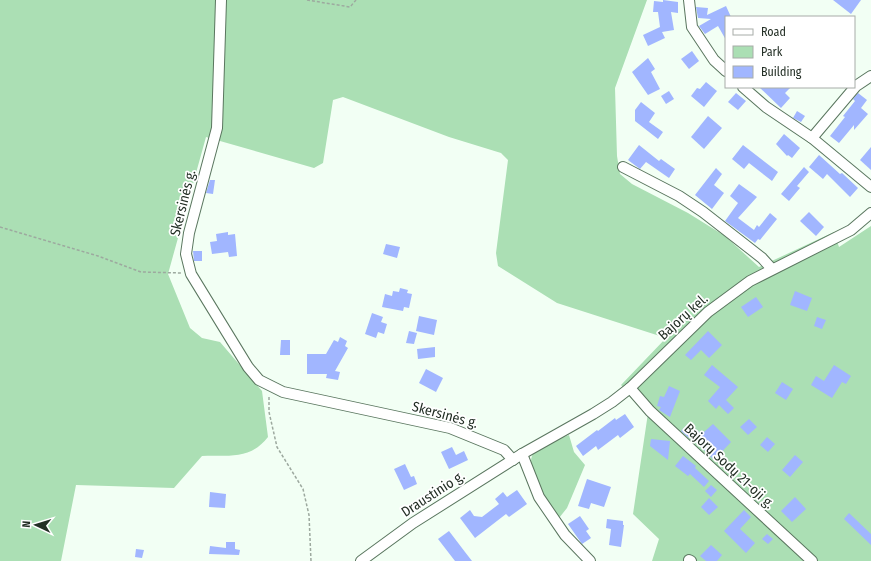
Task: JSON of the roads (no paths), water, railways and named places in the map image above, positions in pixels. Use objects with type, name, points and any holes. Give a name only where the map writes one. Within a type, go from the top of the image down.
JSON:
[{"type":"street","name":"Skersinės g.","points":[[221,0],[217,128],[189,233],[186,254],[191,274],[248,367],[259,380],[271,387],[303,398],[450,428],[504,450],[513,460]]},
{"type":"street","points":[[689,0],[692,27],[714,60],[725,70]]},
{"type":"street","points":[[855,87],[871,76]]},
{"type":"street","points":[[745,88],[766,107],[812,138],[871,187]]},
{"type":"street","points":[[812,138],[854,88]]},
{"type":"street","points":[[623,167],[679,196],[703,212],[762,258],[772,269]]},
{"type":"street","name":"Bajorų kel.","points":[[522,454],[593,414],[630,388],[708,312],[750,281],[851,230],[871,214]]},
{"type":"street","name":"Bajorų Sodų 21-oji g.","points":[[630,388],[650,411],[812,561]]},
{"type":"street","points":[[522,454],[539,497],[565,535],[590,561]]},
{"type":"street","name":"Draustinio g.","points":[[361,561],[413,523],[522,454]]}]
